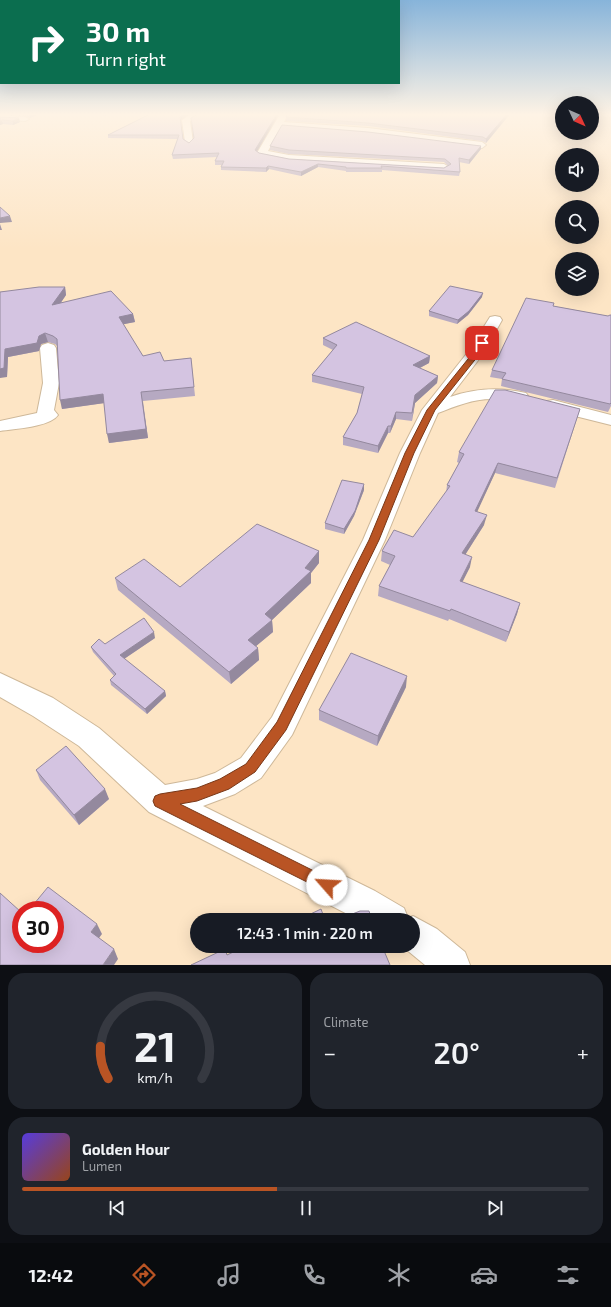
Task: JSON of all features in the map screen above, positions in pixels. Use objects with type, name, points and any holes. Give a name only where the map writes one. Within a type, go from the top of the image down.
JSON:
[{"type":"street","points":[[307,159],[444,167]]},
{"type":"street","points":[[160,801],[197,794],[224,784],[251,768],[282,726],[374,540],[410,453],[431,410],[475,354],[495,320]]},
{"type":"street","points":[[0,426],[32,421],[49,415],[45,412],[51,383],[48,348]]},
{"type":"street","points":[[431,410],[472,395],[485,392],[503,393],[537,400],[611,420]]},
{"type":"street","points":[[0,684],[43,708],[89,737],[160,801],[363,902],[381,913]]},
{"type":"street","points":[[420,938],[452,965]]},
{"type":"building","points":[[216,159],[290,159],[444,168],[451,164],[445,159],[459,159],[460,172],[381,166],[382,168],[346,168],[318,164],[301,172],[268,166],[266,168],[221,167],[224,161],[215,161]]},
{"type":"building","points":[[0,207],[10,216],[0,218]]},
{"type":"building","points":[[450,286],[483,293],[469,311],[458,320],[429,311]]},
{"type":"building","points":[[39,287],[65,287],[52,305],[111,291],[133,314],[119,317],[143,356],[160,352],[164,361],[191,358],[194,387],[141,392],[146,429],[107,434],[103,394],[60,400],[57,339],[53,336],[45,333],[39,336],[37,343],[5,349],[4,368],[0,369],[0,292]]},
{"type":"building","points":[[526,298],[554,303],[553,306],[608,316],[611,315],[610,404],[502,379],[506,373],[492,370]]},
{"type":"building","points":[[356,322],[430,356],[413,365],[438,376],[415,395],[412,413],[396,412],[391,426],[388,426],[378,446],[343,437],[357,413],[364,387],[312,375],[337,345],[323,338]]},
{"type":"building","points":[[495,390],[505,390],[580,409],[557,478],[498,463],[475,511],[487,515],[462,553],[472,557],[460,581],[520,603],[509,632],[451,609],[450,611],[379,586],[395,556],[382,551],[394,530],[413,537],[450,486],[447,485],[464,454],[459,452]]},
{"type":"building","points":[[342,480],[364,484],[355,511],[344,529],[325,523]]},
{"type":"building","points":[[257,524],[319,551],[305,568],[311,571],[265,614],[272,620],[248,640],[258,648],[229,672],[115,578],[144,559],[180,587]]},
{"type":"building","points":[[144,618],[154,632],[120,655],[165,691],[145,709],[110,680],[116,674],[91,647],[99,639],[105,644]]},
{"type":"building","points":[[351,653],[407,676],[378,736],[319,710]]},
{"type":"building","points":[[66,746],[105,789],[74,815],[36,770]]},
{"type":"building","points":[[48,887],[97,924],[91,932],[114,949],[103,965],[0,965],[0,893],[12,904],[12,953],[64,953],[64,901],[36,901]]},
{"type":"building","points":[[321,909],[322,913],[313,913]]},
{"type":"building","points":[[360,911],[369,911],[370,913],[355,913]]},
{"type":"building","points":[[216,953],[226,953],[227,955],[231,953],[385,953],[390,965],[191,965]]},
{"type":"route","points":[[327,885],[160,801],[197,794],[224,784],[251,768],[282,726],[374,540],[410,453],[431,410],[482,343]]}]
